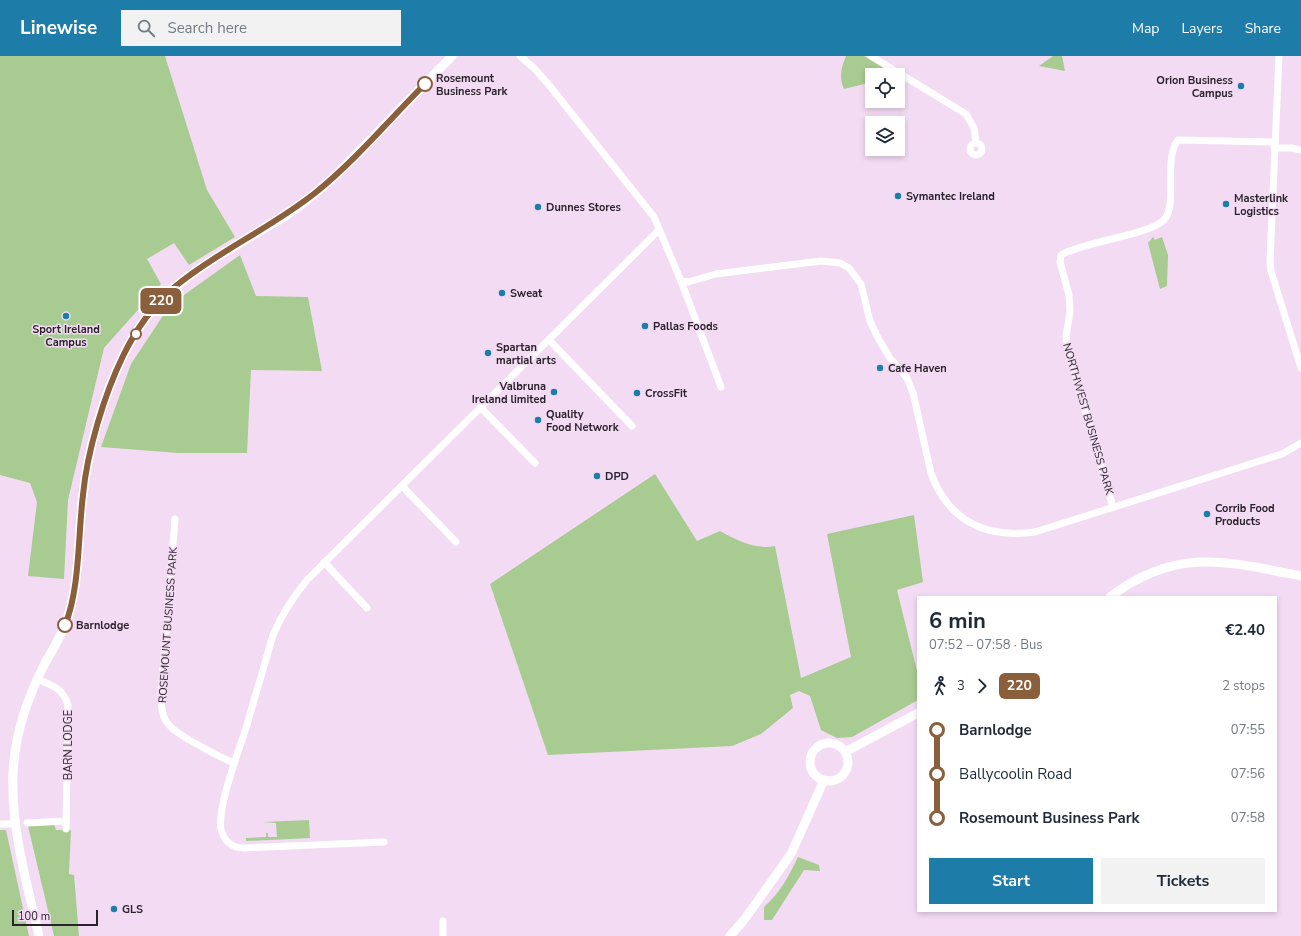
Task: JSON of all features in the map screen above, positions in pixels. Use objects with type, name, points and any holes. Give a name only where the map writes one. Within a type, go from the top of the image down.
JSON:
[{"type":"street","points":[[39,936],[15,824],[13,773],[15,752],[19,729],[37,679],[69,614],[74,585],[83,494],[88,461],[107,395],[123,356],[137,332],[154,308],[176,285],[250,236],[283,218],[333,178],[452,56]]},
{"type":"street","points":[[520,56],[534,68],[549,85],[654,217],[681,281],[721,387]]},
{"type":"street","points":[[871,56],[966,114],[974,128],[976,142]]},
{"type":"street","points":[[1279,56],[1270,239],[1271,271],[1301,368]]},
{"type":"street","name":"NORTHWEST BUSINESS PARK","points":[[1275,145],[1178,140],[1172,148],[1169,206],[1165,219],[1157,225],[1136,232],[1097,241],[1061,255],[1060,262],[1069,295],[1070,312],[1066,336],[1068,351],[1113,507],[1282,454],[1301,443]]},
{"type":"street","points":[[1275,145],[1301,150]]},
{"type":"street","points":[[384,842],[244,848],[232,846],[225,839],[221,824],[234,763],[273,634],[280,619],[296,593],[324,562],[659,230]]},
{"type":"street","points":[[681,281],[688,282],[716,274],[821,261],[840,263],[849,268],[856,275],[861,284],[870,321],[878,338],[890,358],[907,378],[913,393],[935,485],[952,509],[974,525],[995,532],[1009,534],[1035,532],[1113,507]]},
{"type":"street","points":[[549,340],[632,426]]},
{"type":"street","points":[[481,408],[535,463]]},
{"type":"street","points":[[402,486],[456,542]]},
{"type":"street","name":"ROSEMOUNT BUSINESS PARK","points":[[175,519],[161,692],[162,712],[171,728],[222,758],[234,763]]},
{"type":"street","points":[[1111,596],[1126,585],[1146,574],[1167,566],[1192,562],[1214,561],[1240,564],[1301,576]]},
{"type":"street","points":[[324,562],[367,608]]},
{"type":"street","name":"BARN LODGE","points":[[37,679],[61,691],[66,696],[68,705],[66,829]]},
{"type":"street","points":[[844,752],[917,714]]},
{"type":"street","points":[[826,743],[837,745],[844,752],[847,764],[845,770],[836,779],[824,780],[817,776],[810,765],[812,753],[820,745],[826,743]]},
{"type":"street","points":[[730,936],[744,920],[791,854],[824,780]]},
{"type":"street","points":[[27,823],[66,821]]},
{"type":"street","points":[[0,824],[15,824]]},
{"type":"street","points":[[443,921],[443,936]]},
{"type":"green space","name":"Sport Ireland Campus","points":[[0,56],[165,56],[207,190],[235,237],[189,265],[174,243],[147,259],[161,284],[104,348],[68,500],[64,579],[28,576],[37,502],[30,483],[0,475]]},
{"type":"green space","points":[[846,56],[864,56],[884,68],[865,68],[865,84],[844,89],[841,72]]},
{"type":"green space","points":[[1053,56],[1062,56],[1065,71],[1039,66]]},
{"type":"green space","points":[[1153,237],[1155,240],[1162,237],[1168,255],[1167,286],[1160,289],[1148,243]]},
{"type":"green space","points":[[240,255],[256,296],[308,297],[322,371],[251,370],[247,453],[178,453],[101,447],[131,364],[170,305]]},
{"type":"green space","points":[[655,474],[697,541],[720,531],[739,541],[753,545],[761,547],[775,546],[801,678],[851,657],[827,534],[914,515],[923,582],[897,590],[917,671],[917,701],[852,737],[837,738],[821,730],[810,696],[799,691],[790,695],[793,708],[761,734],[732,746],[548,755],[490,584]]},
{"type":"green space","points":[[309,820],[310,838],[246,841],[246,838],[266,837],[266,833],[268,833],[268,837],[277,837],[276,823],[263,822]]},
{"type":"green space","points":[[54,824],[56,830],[71,830],[69,874],[74,875],[79,936],[54,936],[28,826]]},
{"type":"green space","points":[[0,830],[6,830],[29,936],[0,936]]},
{"type":"green space","points":[[798,857],[819,865],[820,871],[804,870],[772,920],[764,920],[764,907],[784,884]]},
{"type":"bus line","name":"220","points":[[65,625],[69,614],[74,585],[83,494],[88,461],[107,395],[123,356],[137,332],[154,308],[176,285],[250,236],[283,218],[333,178],[425,84]]},
{"type":"place","name":"Rosemount Business Park","points":[[425,84]]},
{"type":"place","name":"Orion Business Campus","points":[[1241,86]]},
{"type":"place","name":"Symantec Ireland","points":[[898,196]]},
{"type":"place","name":"Masterlink Logistics","points":[[1226,204]]},
{"type":"place","name":"Dunnes Stores","points":[[538,207]]},
{"type":"place","name":"Sweat","points":[[502,293]]},
{"type":"place","name":"Sport Ireland Campus","points":[[66,316]]},
{"type":"place","name":"Pallas Foods","points":[[645,326]]},
{"type":"place","name":"Spartan martial arts","points":[[488,353]]},
{"type":"place","name":"Cafe Haven","points":[[880,368]]},
{"type":"place","name":"Valbruna Ireland limited","points":[[554,392]]},
{"type":"place","name":"CrossFit","points":[[637,393]]},
{"type":"place","name":"Quality Food Network","points":[[538,420]]},
{"type":"place","name":"DPD","points":[[597,476]]},
{"type":"place","name":"Corrib Food Products","points":[[1207,514]]},
{"type":"place","name":"Barnlodge","points":[[65,625]]},
{"type":"place","name":"GLS","points":[[114,909]]}]
